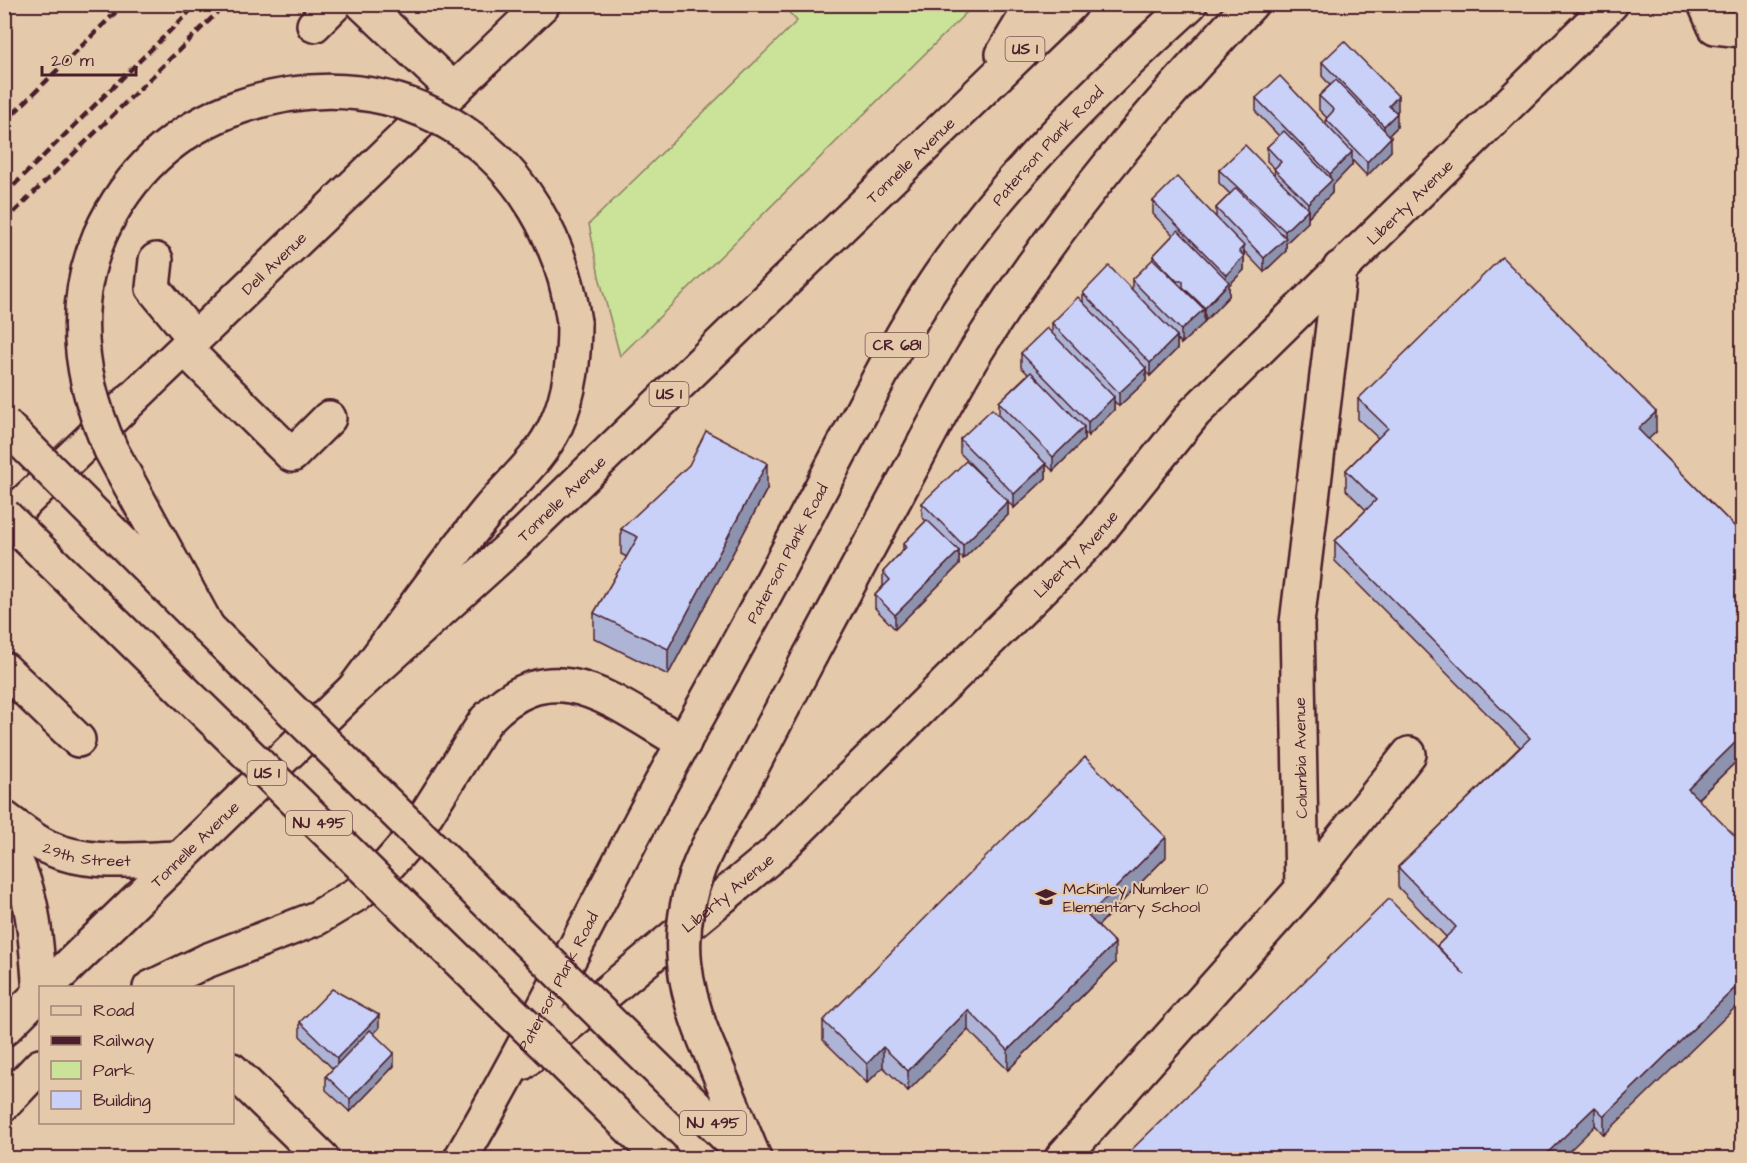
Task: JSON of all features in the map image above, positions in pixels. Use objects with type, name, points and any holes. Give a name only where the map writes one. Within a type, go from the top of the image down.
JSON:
[{"type":"main road","points":[[363,4],[454,90]]},
{"type":"main road","name":"Dell Avenue","points":[[4,522],[543,4]]},
{"type":"main road","points":[[978,94],[1033,4]]},
{"type":"main road","name":"Tonnelle Avenue","points":[[48,986],[354,688],[522,537],[1071,4]]},
{"type":"main road","name":"Paterson Plank Road","points":[[461,1158],[512,1071],[644,814],[740,642],[887,361],[918,309],[984,215],[1062,126],[1103,84],[1190,4]]},
{"type":"main road","points":[[754,1158],[694,1016],[685,979],[684,936],[691,891],[706,852],[951,394],[982,341],[1034,262],[1096,180],[1166,96],[1251,4]]},
{"type":"main road","name":"Liberty Avenue","points":[[512,1071],[774,854],[1095,536],[1195,412],[1611,4]]},
{"type":"main road","points":[[1705,4],[1715,27],[1743,30]]},
{"type":"main road","points":[[208,628],[111,450],[98,420],[87,383],[82,350],[83,303],[85,283],[95,247],[113,208],[153,159],[168,145],[208,119],[254,102],[298,92],[349,92],[420,109],[461,129],[481,144],[520,186],[539,214],[559,255],[566,276],[574,322],[572,360],[563,409],[546,444],[486,512],[354,688]]},
{"type":"main road","points":[[156,260],[153,288],[190,344],[292,455],[329,418]]},
{"type":"main road","name":"Columbia Avenue","points":[[1302,889],[1297,623],[1340,268]]},
{"type":"main road","name":"NJ 495","points":[[4,424],[208,628],[748,1158]]},
{"type":"main road","name":"NJ 495","points":[[4,515],[661,1158]]},
{"type":"main road","points":[[4,669],[78,740]]},
{"type":"main road","points":[[152,986],[206,961],[317,918],[357,894],[377,878],[410,840],[486,720],[501,704],[517,694],[535,686],[553,683],[574,686],[598,694],[684,743]]},
{"type":"main road","points":[[1062,1158],[1302,889],[1409,754]]},
{"type":"main road","name":"29th Street","points":[[4,818],[47,847],[69,854],[94,859],[180,858]]},
{"type":"main road","points":[[4,841],[26,881],[41,986]]},
{"type":"main road","name":"Tonnelle Avenue","points":[[4,1029],[39,995]]},
{"type":"main road","points":[[4,1104],[39,1067]]},
{"type":"main road","points":[[234,1072],[322,1158]]},
{"type":"main road","points":[[633,1131],[653,1158]]},
{"type":"green space","points":[[782,5],[974,5],[620,356],[599,276],[589,224],[797,21]]},
{"type":"building","points":[[1344,41],[1398,96],[1389,106],[1397,113],[1384,126],[1322,62]]},
{"type":"building","points":[[1280,76],[1352,152],[1330,174],[1256,98]]},
{"type":"building","points":[[1336,80],[1391,137],[1367,162],[1326,119],[1334,110],[1319,96]]},
{"type":"building","points":[[1284,131],[1332,180],[1308,203],[1274,169],[1281,162],[1267,147]]},
{"type":"building","points":[[1245,145],[1308,209],[1285,231],[1219,170]]},
{"type":"building","points":[[1177,177],[1244,246],[1239,251],[1244,256],[1226,275],[1153,201]]},
{"type":"building","points":[[1236,188],[1286,238],[1264,258],[1216,208]]},
{"type":"building","points":[[1178,230],[1229,282],[1205,308],[1183,287],[1183,281],[1177,281],[1153,256]]},
{"type":"building","points":[[1502,257],[1656,412],[1638,429],[1743,535],[1743,735],[1688,789],[1743,844],[1743,980],[1604,1116],[1595,1107],[1542,1158],[1123,1158],[1389,899],[1465,975],[1437,946],[1456,927],[1398,867],[1530,738],[1335,541],[1376,500],[1346,470],[1388,428],[1358,399]]},
{"type":"building","points":[[1153,259],[1204,309],[1181,330],[1132,280]]},
{"type":"building","points":[[1109,266],[1177,336],[1150,363],[1083,293]]},
{"type":"building","points":[[1078,297],[1146,368],[1119,393],[1052,323]]},
{"type":"building","points":[[1047,328],[1114,397],[1088,422],[1021,353]]},
{"type":"building","points":[[1031,372],[1084,427],[1053,457],[999,402]]},
{"type":"building","points":[[992,409],[1046,464],[1014,494],[960,439]]},
{"type":"building","points":[[706,431],[767,463],[668,649],[594,613],[638,537],[621,529],[689,465]]},
{"type":"building","points":[[966,461],[1008,501],[963,545],[922,503]]},
{"type":"building","points":[[927,520],[959,551],[895,615],[875,595],[890,580],[883,572],[906,547],[903,544]]},
{"type":"building","name":"McKinley Number 10 Elementary School","points":[[1085,757],[1166,837],[1088,916],[1115,943],[1008,1050],[968,1010],[908,1071],[883,1047],[867,1064],[823,1021]]},
{"type":"building","points":[[332,989],[379,1015],[337,1058],[300,1022]]},
{"type":"building","points":[[370,1030],[394,1053],[350,1099],[326,1076]]},
{"type":"railway","points":[[4,123],[124,4]]},
{"type":"railway","points":[[4,195],[197,4]]},
{"type":"railway","points":[[4,222],[226,4]]},
{"type":"place","name":"McKinley Number 10 Elementary School","points":[[1046,897]]}]
